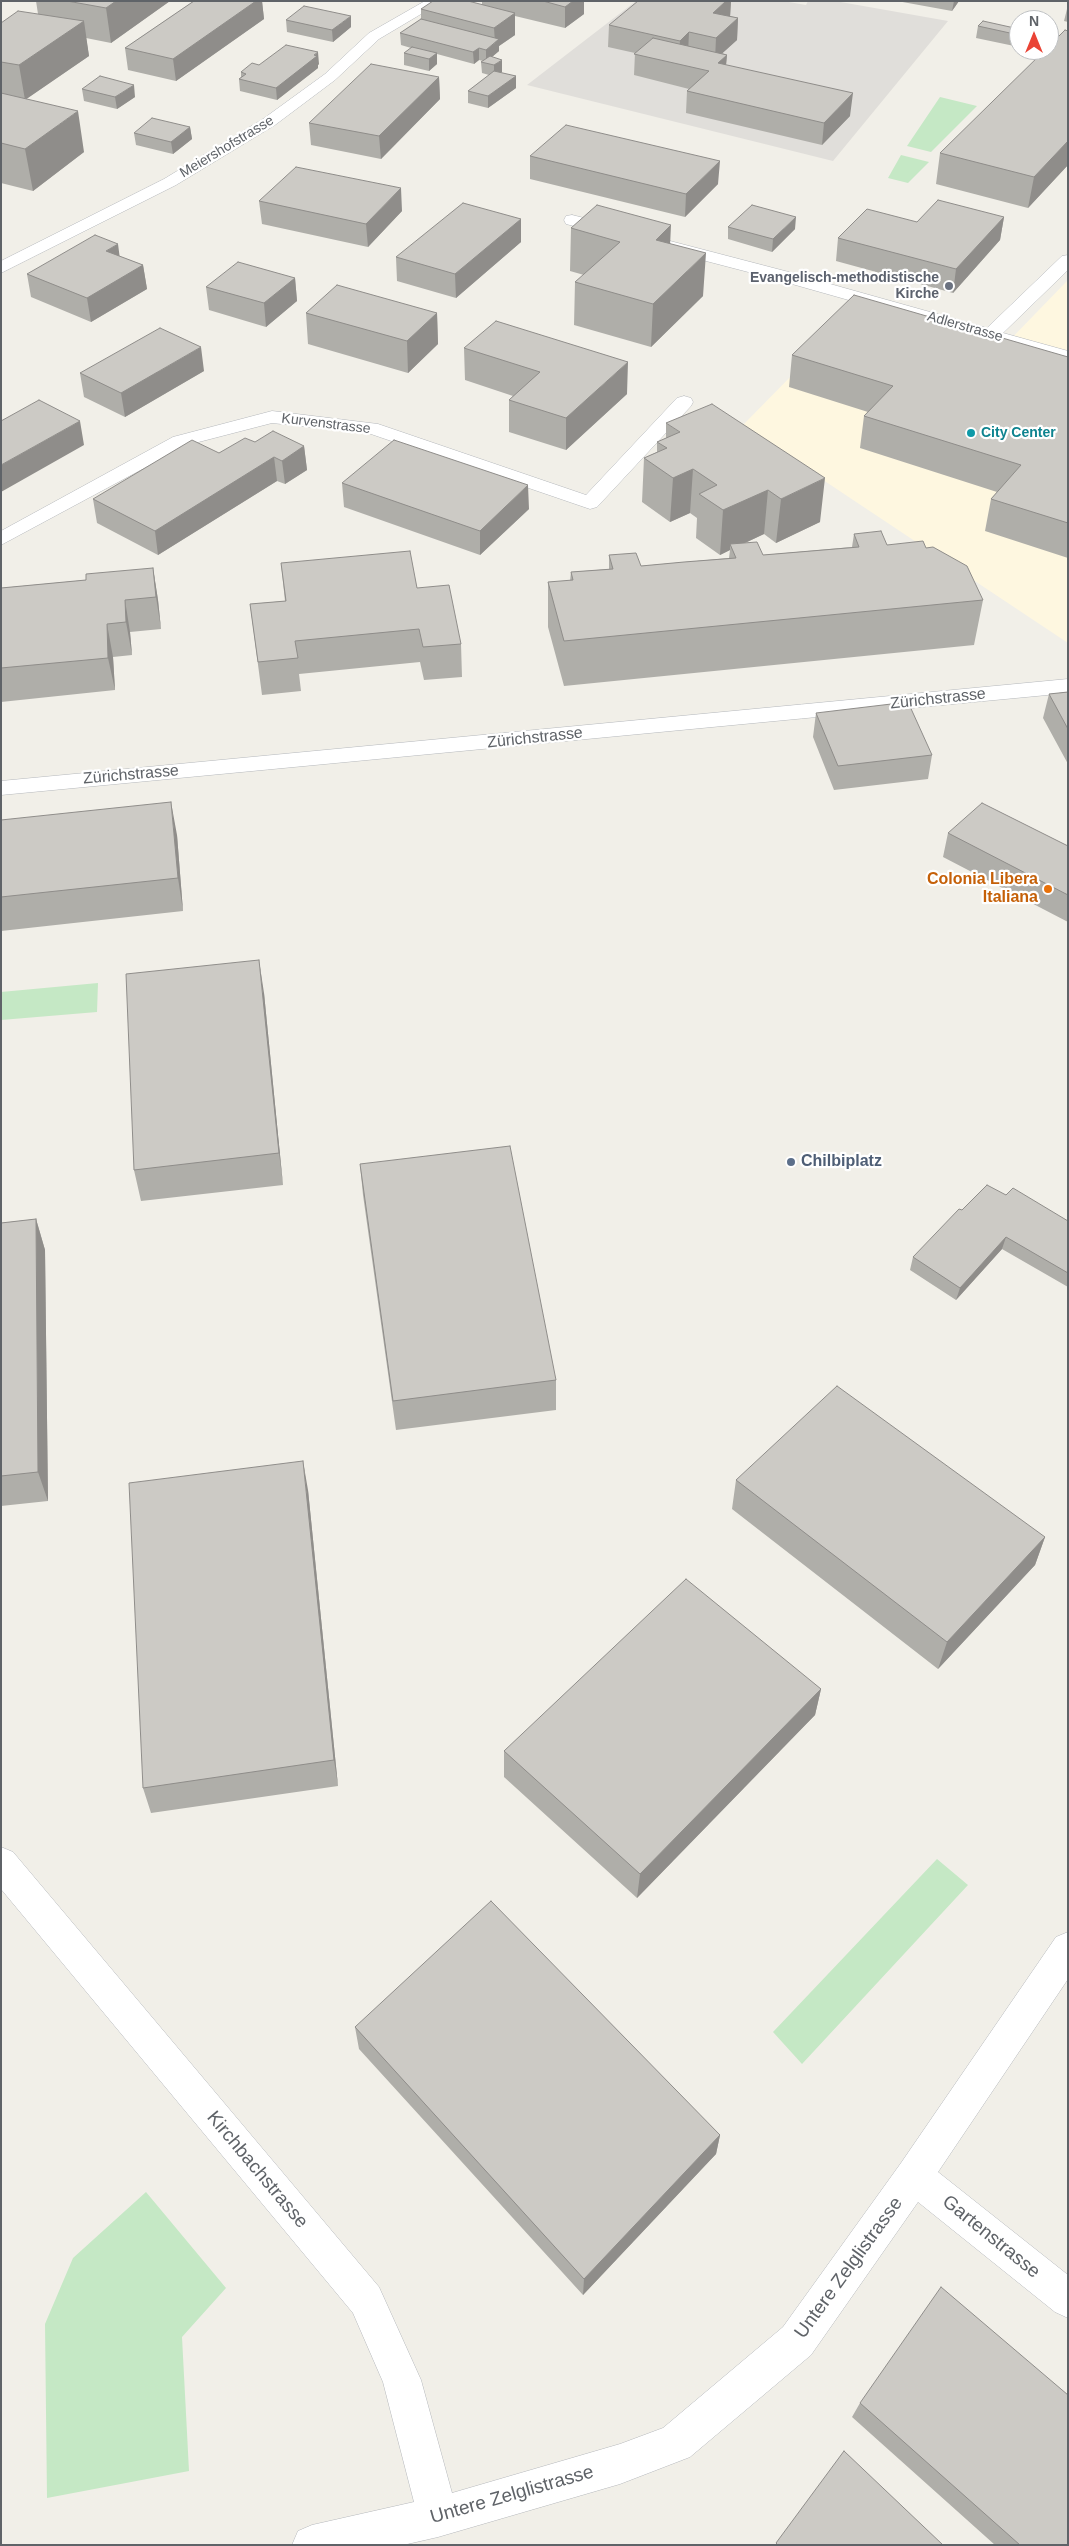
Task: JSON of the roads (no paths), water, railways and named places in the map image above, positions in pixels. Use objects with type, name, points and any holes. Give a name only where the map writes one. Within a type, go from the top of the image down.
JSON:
[{"type":"street","name":"Meiershofstrasse","points":[[1,268],[170,182],[269,122],[330,77],[374,36],[436,1]]},
{"type":"street","points":[[572,220],[629,235]]},
{"type":"street","name":"Adlerstrasse","points":[[657,242],[1068,357]]},
{"type":"street","points":[[991,334],[1068,260]]},
{"type":"street","name":"Kurvenstrasse","points":[[1,539],[180,441],[272,417],[372,428],[590,503],[684,402]]},
{"type":"street","name":"Zürichstrasse","points":[[1,788],[1068,686]]},
{"type":"street","name":"Kirchbachstrasse","points":[[1,1863],[366,2300],[402,2380],[438,2518]]},
{"type":"street","name":"Untere Zelglistrasse","points":[[312,2545],[438,2518],[620,2464],[676,2443],[797,2341],[914,2176],[1068,1949]]},
{"type":"street","name":"Gartenstrasse","points":[[914,2176],[1068,2299]]},
{"type":"place","name":"Evangelisch-methodistische Kirche","points":[[949,286]]},
{"type":"place","name":"City Center","points":[[971,433]]},
{"type":"place","name":"Colonia Libera Italiana","points":[[1048,889]]},
{"type":"place","name":"Chilbiplatz","points":[[791,1162]]}]
